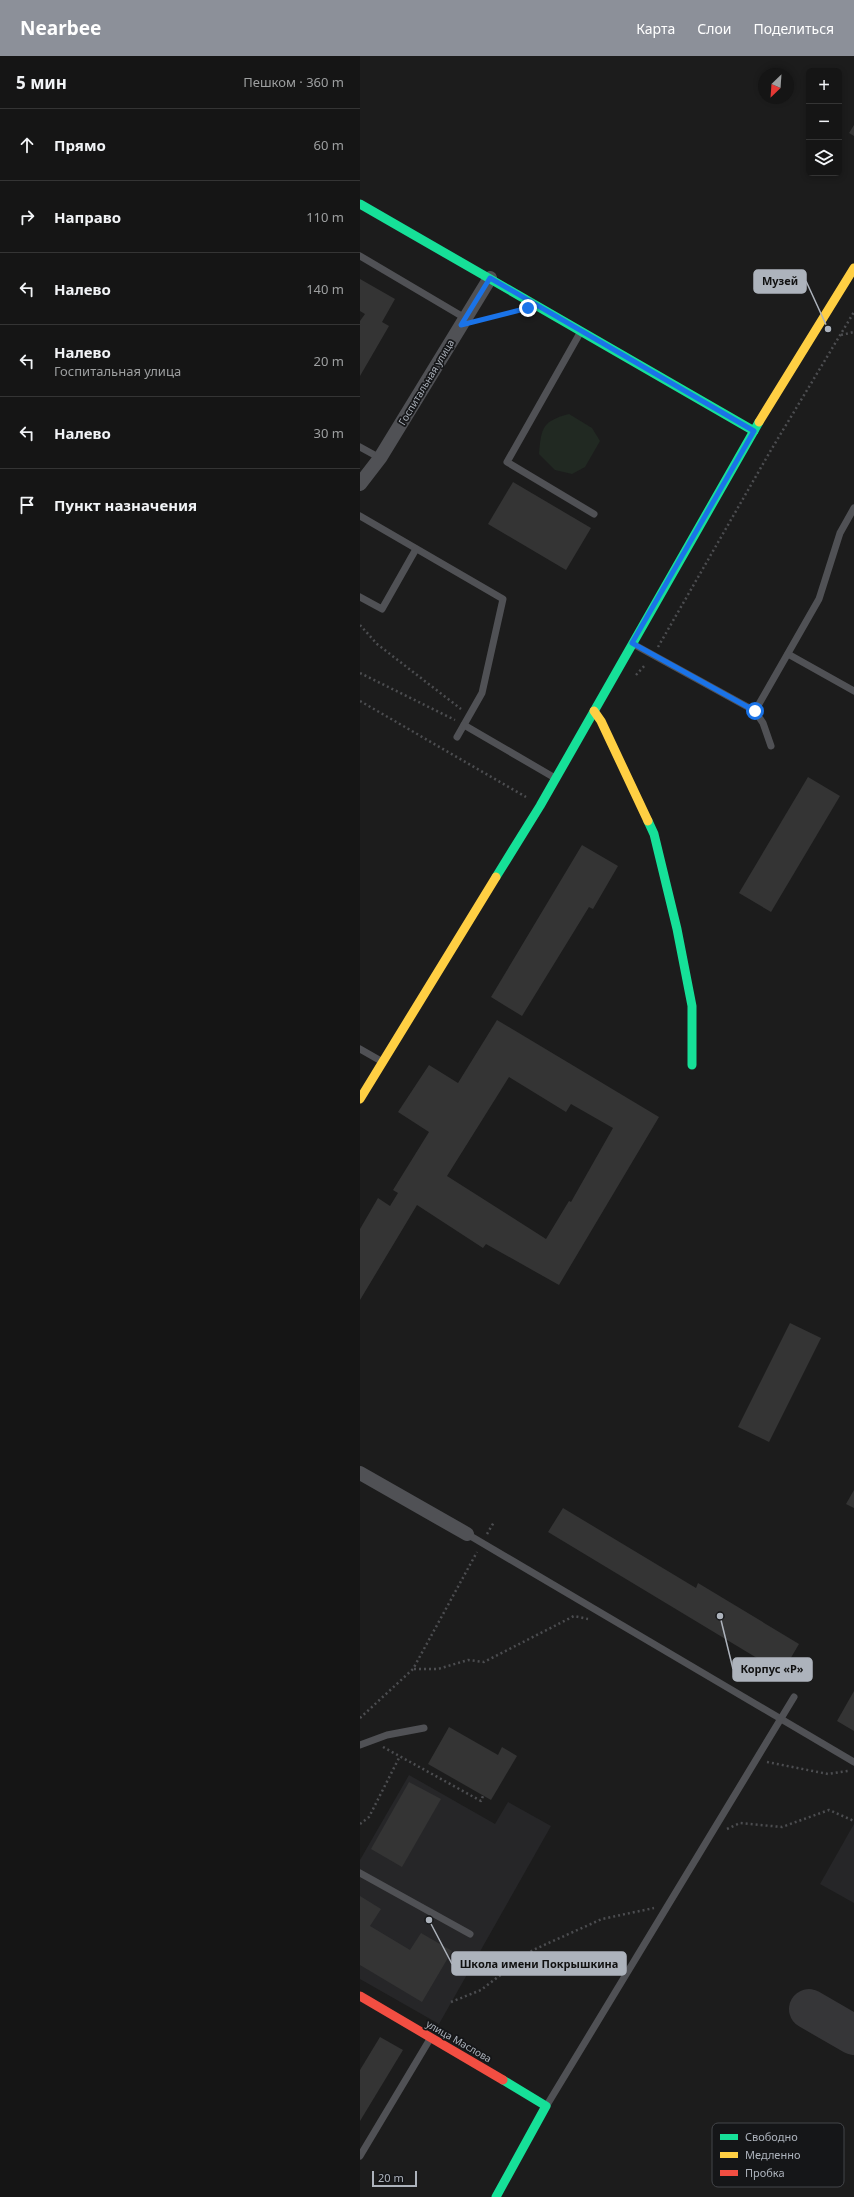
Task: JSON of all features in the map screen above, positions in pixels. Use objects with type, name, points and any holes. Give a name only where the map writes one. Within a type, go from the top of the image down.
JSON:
[{"type":"street","points":[[360,204],[754,431]]},
{"type":"street","points":[[360,1099],[540,806],[754,431],[854,268]]},
{"type":"street","name":"Госпитальная улица","points":[[360,484],[380,458],[490,278]]},
{"type":"street","points":[[594,711],[601,721],[654,834],[677,929],[692,1006],[692,1066]]},
{"type":"street","points":[[360,1473],[467,1534]]},
{"type":"street","name":"улица Маслова","points":[[360,1996],[546,2106]]},
{"type":"street","points":[[496,2197],[546,2106]]},
{"type":"lane","points":[[360,256],[463,322]]},
{"type":"lane","points":[[581,331],[507,462],[594,514]]},
{"type":"lane","points":[[360,447],[380,458]]},
{"type":"lane","points":[[755,711],[819,599],[840,533],[854,508]]},
{"type":"lane","points":[[360,516],[503,599],[482,693],[457,737]]},
{"type":"lane","points":[[360,597],[382,609],[416,549]]},
{"type":"lane","points":[[632,643],[653,656],[755,711],[763,723],[771,746]]},
{"type":"lane","points":[[788,654],[854,691]]},
{"type":"lane","points":[[464,724],[555,778]]},
{"type":"lane","points":[[360,1049],[382,1063]]},
{"type":"lane","points":[[467,1534],[780,1720],[854,1762]]},
{"type":"lane","points":[[546,2106],[794,1697]]},
{"type":"lane","points":[[360,1746],[387,1735],[424,1728]]},
{"type":"lane","points":[[360,1873],[470,1934]]},
{"type":"lane","points":[[360,2156],[431,2038]]},
{"type":"path","points":[[463,322],[520,310]]},
{"type":"path","points":[[635,676],[653,656],[771,450],[854,312]]},
{"type":"path","points":[[840,336],[854,332]]},
{"type":"path","points":[[360,625],[377,644],[470,715]]},
{"type":"path","points":[[360,673],[464,724]]},
{"type":"path","points":[[360,701],[540,806]]},
{"type":"path","points":[[360,1718],[413,1669],[494,1522]]},
{"type":"path","points":[[413,1669],[438,1669],[468,1660],[484,1662],[574,1616],[589,1619]]},
{"type":"path","points":[[381,1746],[481,1801],[483,1796]]},
{"type":"path","points":[[360,1824],[369,1817],[400,1756]]},
{"type":"path","points":[[754,1763],[775,1763],[828,1774],[854,1769]]},
{"type":"path","points":[[714,1829],[720,1832],[740,1823],[782,1827],[830,1810],[854,1821]]},
{"type":"path","points":[[451,2002],[481,1990],[533,1950],[602,1920],[668,1905]]},
{"type":"shaded area","points":[[569,414],[592,428],[600,441],[585,467],[572,474],[555,470],[539,454],[541,437],[545,426],[554,419]]},
{"type":"shaded area","points":[[409,1775],[495,1824],[508,1802],[551,1826],[439,2024],[360,1979],[360,1860]]},
{"type":"shaded area","points":[[854,1824],[854,1903],[820,1884]]},
{"type":"building","points":[[854,125],[854,136],[849,133]]},
{"type":"building","points":[[360,279],[395,299],[382,322],[389,326],[360,376],[360,321],[365,314],[360,311]]},
{"type":"building","points":[[513,482],[591,528],[566,570],[488,524]]},
{"type":"building","points":[[808,777],[840,796],[771,912],[739,893]]},
{"type":"building","points":[[582,845],[618,866],[593,909],[589,907],[522,1016],[491,997]]},
{"type":"building","points":[[497,1020],[659,1117],[559,1285],[486,1244],[483,1248],[417,1205],[360,1300],[360,1229],[378,1198],[390,1206],[398,1193],[393,1190],[429,1132],[398,1112],[429,1065],[458,1083]],"holes":[[[509,1077],[566,1112],[571,1104],[613,1128],[571,1202],[569,1201],[546,1239],[447,1176]]]},
{"type":"building","points":[[790,1323],[821,1338],[769,1442],[738,1427]]},
{"type":"building","points":[[854,1490],[854,1508],[846,1504]]},
{"type":"building","points":[[563,1508],[696,1588],[698,1583],[799,1644],[782,1673],[548,1532]]},
{"type":"building","points":[[854,1691],[854,1731],[837,1721]]},
{"type":"building","points":[[449,1727],[498,1755],[502,1747],[517,1756],[491,1800],[428,1764]]},
{"type":"building","points":[[409,1782],[441,1799],[402,1867],[371,1849]]},
{"type":"building","points":[[360,1896],[381,1909],[370,1926],[410,1950],[421,1933],[452,1951],[422,2002],[360,1965]]},
{"type":"building","points":[[380,2037],[403,2050],[360,2121],[360,2070]]},
{"type":"taxiway","points":[[809,2009],[854,2035]]},
{"type":"traffic: fast","points":[[360,204],[754,431]]},
{"type":"traffic: fast","points":[[496,877],[540,806],[759,422]]},
{"type":"traffic: fast","points":[[648,821],[654,834],[677,929],[692,1006],[692,1065]]},
{"type":"traffic: fast","points":[[496,2197],[546,2106],[503,2080]]},
{"type":"traffic: slow","points":[[759,422],[854,268]]},
{"type":"traffic: slow","points":[[594,711],[601,721],[648,821]]},
{"type":"traffic: slow","points":[[360,1099],[496,877]]},
{"type":"traffic: jam","points":[[360,1996],[503,2080]]},
{"type":"place","name":"Музей","points":[[828,329]]},
{"type":"place","name":"Корпус «Р»","points":[[720,1616]]},
{"type":"place","name":"Школа имени Покрышкина","points":[[429,1920]]},
{"type":"route","points":[[528,308],[461,325],[490,278],[754,431],[632,643],[653,656],[755,711]]}]
